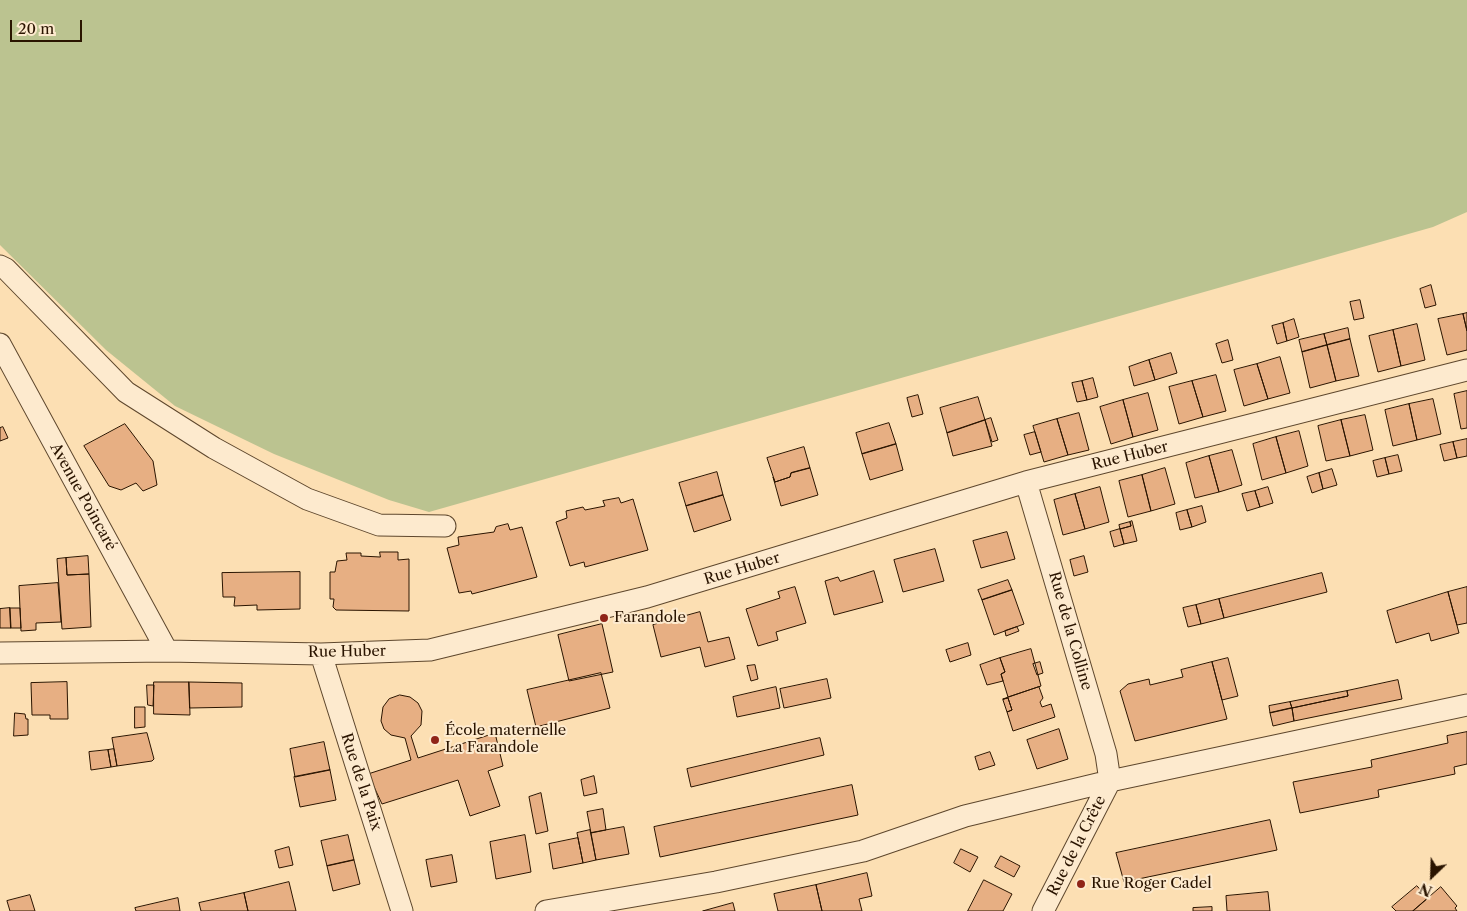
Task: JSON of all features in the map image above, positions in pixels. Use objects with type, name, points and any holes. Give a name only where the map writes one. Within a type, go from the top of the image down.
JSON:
[{"type":"street","points":[[0,266],[6,269],[126,392],[214,448],[307,499],[379,525],[445,526]]},
{"type":"street","name":"Avenue Poincaré","points":[[0,344],[167,651]]},
{"type":"street","name":"Rue Huber","points":[[0,653],[167,651],[320,654],[430,650],[647,598],[1026,482],[1467,370]]},
{"type":"street","name":"Rue de la Colline","points":[[1026,482],[1106,754],[1110,781]]},
{"type":"street","name":"Rue de la Paix","points":[[320,654],[402,911]]},
{"type":"street","points":[[546,911],[716,882],[863,851],[965,816],[1110,781],[1467,704]]},
{"type":"street","name":"Rue de la Crête","points":[[1043,911],[1110,781]]},
{"type":"green space","points":[[0,0],[1467,0],[1467,212],[1433,227],[429,512],[389,500],[274,454],[175,406],[106,350],[0,245]]},
{"type":"building","points":[[1431,285],[1436,305],[1425,308],[1420,289]]},
{"type":"building","points":[[1360,300],[1364,318],[1354,320],[1350,302]]},
{"type":"building","points":[[1467,313],[1467,331],[1463,314]]},
{"type":"building","points":[[1463,314],[1467,331],[1467,350],[1447,355],[1438,319]]},
{"type":"building","points":[[1294,319],[1299,337],[1287,341],[1283,323]]},
{"type":"building","points":[[1283,323],[1287,341],[1277,344],[1272,326]]},
{"type":"building","points":[[1417,324],[1425,360],[1401,366],[1393,330]]},
{"type":"building","points":[[1348,328],[1350,339],[1327,345],[1324,334]]},
{"type":"building","points":[[1393,330],[1401,366],[1378,372],[1369,336]]},
{"type":"building","points":[[1324,334],[1327,345],[1302,352],[1299,340]]},
{"type":"building","points":[[1350,339],[1359,376],[1336,381],[1327,345]]},
{"type":"building","points":[[1228,340],[1233,360],[1222,363],[1216,344]]},
{"type":"building","points":[[1327,345],[1336,381],[1310,388],[1302,352]]},
{"type":"building","points":[[1171,353],[1177,373],[1155,380],[1149,360]]},
{"type":"building","points":[[1280,357],[1290,393],[1268,399],[1257,364]]},
{"type":"building","points":[[1149,360],[1155,380],[1134,386],[1129,367]]},
{"type":"building","points":[[1257,364],[1268,399],[1244,406],[1234,370]]},
{"type":"building","points":[[1216,375],[1226,411],[1203,417],[1192,381]]},
{"type":"building","points":[[1093,378],[1098,397],[1087,400],[1082,381]]},
{"type":"building","points":[[1082,381],[1087,400],[1077,402],[1072,383]]},
{"type":"building","points":[[1192,381],[1203,417],[1179,424],[1169,387]]},
{"type":"building","points":[[1467,391],[1467,428],[1461,429],[1454,394]]},
{"type":"building","points":[[1148,393],[1158,430],[1133,437],[1123,400]]},
{"type":"building","points":[[918,395],[923,414],[912,417],[907,398]]},
{"type":"building","points":[[978,397],[985,420],[947,433],[940,408]]},
{"type":"building","points":[[1433,399],[1441,434],[1417,440],[1409,404]]},
{"type":"building","points":[[1123,400],[1133,437],[1111,444],[1100,407]]},
{"type":"building","points":[[1409,404],[1417,440],[1393,446],[1385,410]]},
{"type":"building","points":[[1079,413],[1089,450],[1068,455],[1057,419]]},
{"type":"building","points":[[1365,415],[1373,450],[1350,456],[1341,420]]},
{"type":"building","points":[[991,418],[998,440],[992,442],[985,420]]},
{"type":"building","points":[[1057,419],[1068,455],[1044,462],[1033,426]]},
{"type":"building","points":[[985,420],[992,446],[953,456],[947,433]]},
{"type":"building","points":[[1341,420],[1350,456],[1326,461],[1318,426]]},
{"type":"building","points":[[889,423],[896,444],[862,454],[856,433]]},
{"type":"building","points":[[125,424],[153,461],[157,485],[143,491],[136,483],[121,490],[109,486],[84,446]]},
{"type":"building","points":[[3,427],[8,438],[0,441],[0,428]]},
{"type":"building","points":[[1299,431],[1308,466],[1286,473],[1276,437]]},
{"type":"building","points":[[1035,432],[1041,452],[1030,455],[1024,435]]},
{"type":"building","points":[[1276,437],[1286,473],[1262,480],[1253,444]]},
{"type":"building","points":[[1467,439],[1467,456],[1457,458],[1453,442]]},
{"type":"building","points":[[1453,442],[1457,458],[1444,461],[1440,445]]},
{"type":"building","points":[[896,444],[903,470],[870,480],[862,454]]},
{"type":"building","points":[[804,447],[810,468],[791,473],[790,477],[775,482],[767,458]]},
{"type":"building","points":[[1232,450],[1242,485],[1219,492],[1209,456]]},
{"type":"building","points":[[1398,455],[1402,471],[1389,474],[1385,458]]},
{"type":"building","points":[[1209,456],[1219,492],[1195,498],[1186,463]]},
{"type":"building","points":[[1385,458],[1389,474],[1377,477],[1373,461]]},
{"type":"building","points":[[810,468],[818,495],[781,506],[773,477],[775,482],[790,477],[791,473]]},
{"type":"building","points":[[1165,468],[1175,504],[1151,511],[1142,475]]},
{"type":"building","points":[[1332,469],[1337,485],[1323,489],[1319,473]]},
{"type":"building","points":[[717,472],[723,495],[686,506],[679,483]]},
{"type":"building","points":[[1319,473],[1323,489],[1312,493],[1307,477]]},
{"type":"building","points":[[1142,475],[1151,511],[1128,517],[1119,481]]},
{"type":"building","points":[[1100,487],[1109,522],[1085,529],[1075,494]]},
{"type":"building","points":[[1268,487],[1273,503],[1260,507],[1255,491]]},
{"type":"building","points":[[1255,491],[1260,507],[1247,511],[1242,494]]},
{"type":"building","points":[[1075,494],[1085,529],[1063,535],[1054,500]]},
{"type":"building","points":[[723,495],[731,520],[694,532],[686,506]]},
{"type":"building","points":[[619,498],[621,503],[633,499],[648,550],[585,567],[584,562],[570,566],[556,522],[567,518],[566,511],[583,507],[585,510],[605,506],[603,501]]},
{"type":"building","points":[[1202,506],[1206,522],[1192,527],[1187,510]]},
{"type":"building","points":[[1187,510],[1192,527],[1180,530],[1176,513]]},
{"type":"building","points":[[1132,521],[1137,541],[1124,544],[1120,529],[1131,526],[1130,522]]},
{"type":"building","points":[[1130,522],[1131,526],[1120,529],[1119,525]]},
{"type":"building","points":[[508,524],[510,530],[522,527],[537,577],[472,594],[471,591],[459,593],[447,548],[459,545],[458,537],[494,532],[496,527]]},
{"type":"building","points":[[1120,529],[1124,544],[1114,547],[1110,532]]},
{"type":"building","points":[[1007,532],[1015,559],[981,568],[973,541]]},
{"type":"building","points":[[935,549],[944,581],[903,592],[894,560]]},
{"type":"building","points":[[380,552],[398,552],[398,560],[409,559],[409,611],[336,610],[333,607],[334,599],[330,599],[330,572],[335,572],[337,561],[347,560],[346,553],[361,553],[361,556],[380,557]]},
{"type":"building","points":[[88,556],[89,574],[67,575],[66,558]]},
{"type":"building","points":[[1084,556],[1088,572],[1074,576],[1070,560]]},
{"type":"building","points":[[66,558],[67,575],[89,574],[91,627],[62,629],[57,559]]},
{"type":"building","points":[[874,571],[883,602],[834,615],[825,581],[838,577],[840,581]]},
{"type":"building","points":[[300,572],[300,609],[257,610],[257,605],[234,606],[235,597],[223,597],[222,573]]},
{"type":"building","points":[[1322,573],[1327,592],[1224,618],[1219,599]]},
{"type":"building","points":[[1008,580],[1012,590],[982,600],[978,590]]},
{"type":"building","points":[[58,583],[61,622],[36,623],[36,630],[21,631],[19,586]]},
{"type":"building","points":[[795,587],[806,623],[776,632],[778,640],[758,646],[746,609],[780,598],[778,592]]},
{"type":"building","points":[[1467,587],[1467,623],[1457,625],[1448,592]]},
{"type":"building","points":[[1012,590],[1024,624],[994,635],[982,600]]},
{"type":"building","points":[[1448,592],[1459,633],[1431,641],[1429,633],[1396,643],[1387,611]]},
{"type":"building","points":[[1219,599],[1224,618],[1201,624],[1196,605]]},
{"type":"building","points":[[1196,605],[1201,624],[1188,627],[1183,608]]},
{"type":"building","points":[[10,608],[11,628],[0,628],[0,609]]},
{"type":"building","points":[[10,608],[20,608],[21,628],[11,628]]},
{"type":"building","points":[[700,612],[708,642],[729,637],[735,659],[705,667],[700,647],[661,657],[653,625]]},
{"type":"building","points":[[602,624],[613,672],[569,681],[558,635]]},
{"type":"building","points":[[1017,627],[1019,631],[1006,636],[1005,631]]},
{"type":"building","points":[[968,643],[971,655],[950,662],[946,650]]},
{"type":"building","points":[[1031,649],[1041,686],[1008,697],[1001,674],[1005,672],[1000,658]]},
{"type":"building","points":[[1000,658],[1005,672],[1001,674],[1003,681],[987,685],[980,665]]},
{"type":"building","points":[[1228,658],[1238,696],[1222,700],[1212,662]]},
{"type":"building","points":[[1040,662],[1043,673],[1037,675],[1033,664]]},
{"type":"building","points":[[1212,662],[1227,719],[1135,741],[1120,691],[1128,684],[1149,679],[1150,685],[1183,677],[1181,670]]},
{"type":"building","points":[[755,665],[758,679],[751,681],[747,666]]},
{"type":"building","points":[[601,673],[610,708],[536,727],[527,690]]},
{"type":"building","points":[[827,679],[831,698],[784,708],[780,689]]},
{"type":"building","points":[[1398,680],[1402,699],[1294,721],[1292,708],[1348,696],[1347,691]]},
{"type":"building","points":[[67,682],[68,719],[50,719],[50,715],[32,715],[31,683]]},
{"type":"building","points":[[154,682],[189,682],[190,715],[154,714]]},
{"type":"building","points":[[189,682],[242,683],[242,707],[190,708]]},
{"type":"building","points":[[147,685],[154,685],[153,706],[148,705]]},
{"type":"building","points":[[776,687],[780,708],[737,717],[733,697]]},
{"type":"building","points":[[1039,687],[1043,698],[1040,702],[1042,707],[1051,704],[1055,717],[1013,731],[1007,712],[1012,710],[1008,698],[1003,699]]},
{"type":"building","points":[[1347,691],[1348,696],[1292,708],[1290,702]]},
{"type":"building","points":[[400,695],[410,697],[418,703],[422,711],[421,725],[411,736],[418,758],[495,733],[503,766],[488,771],[500,806],[470,816],[458,780],[382,804],[368,774],[411,760],[405,738],[391,735],[384,729],[381,721],[383,707],[389,699]]},
{"type":"building","points":[[1008,698],[1012,710],[1007,712],[1003,700]]},
{"type":"building","points":[[1290,702],[1292,708],[1270,713],[1269,706]]},
{"type":"building","points":[[135,707],[145,707],[145,727],[135,728]]},
{"type":"building","points":[[1292,708],[1294,721],[1273,726],[1270,713]]},
{"type":"building","points":[[15,713],[25,714],[26,719],[28,719],[28,735],[14,736]]},
{"type":"building","points":[[1059,729],[1068,759],[1037,769],[1027,740]]},
{"type":"building","points":[[1467,732],[1467,764],[1454,767],[1455,774],[1378,790],[1379,797],[1300,813],[1293,782],[1372,767],[1371,760],[1448,743],[1447,736]]},
{"type":"building","points":[[147,733],[154,759],[152,761],[117,766],[112,738]]},
{"type":"building","points":[[820,738],[824,755],[691,787],[687,769]]},
{"type":"building","points":[[324,742],[330,770],[295,777],[290,749]]},
{"type":"building","points":[[114,749],[117,766],[111,767],[108,750]]},
{"type":"building","points":[[108,750],[111,767],[91,770],[89,752]]},
{"type":"building","points":[[990,752],[995,765],[979,770],[975,757]]},
{"type":"building","points":[[330,770],[336,800],[300,807],[294,777]]},
{"type":"building","points":[[594,776],[597,793],[584,796],[581,780]]},
{"type":"building","points":[[852,785],[858,815],[660,857],[654,827]]},
{"type":"building","points":[[541,793],[548,831],[536,834],[529,797]]},
{"type":"building","points":[[603,809],[606,830],[591,833],[587,812]]},
{"type":"building","points":[[1270,820],[1277,850],[1124,882],[1116,853]]},
{"type":"building","points":[[624,827],[629,854],[596,860],[591,833]]},
{"type":"building","points":[[590,830],[596,860],[583,863],[577,833]]},
{"type":"building","points":[[348,835],[354,860],[327,866],[321,841]]},
{"type":"building","points":[[525,835],[531,872],[496,879],[490,842]]},
{"type":"building","points":[[578,838],[583,863],[553,869],[549,844]]},
{"type":"building","points":[[289,847],[293,865],[279,868],[275,851]]},
{"type":"building","points":[[961,849],[978,857],[970,872],[954,863]]},
{"type":"building","points":[[452,855],[457,882],[431,887],[426,860]]},
{"type":"building","points":[[1001,856],[1020,866],[1014,877],[995,867]]},
{"type":"building","points":[[354,860],[360,884],[333,891],[327,866]]},
{"type":"building","points":[[867,873],[872,896],[859,899],[862,911],[822,911],[816,885]]},
{"type":"building","points":[[984,880],[1012,894],[1003,911],[968,911]]},
{"type":"building","points":[[289,882],[296,911],[248,911],[244,893]]},
{"type":"building","points":[[816,885],[822,911],[778,911],[774,894]]},
{"type":"building","points":[[1417,886],[1428,898],[1413,911],[1396,911],[1392,907]]},
{"type":"building","points":[[1441,887],[1457,906],[1455,908],[1457,911],[1413,911]]},
{"type":"building","points":[[1268,892],[1270,911],[1227,911],[1226,896]]},
{"type":"building","points":[[244,893],[248,911],[201,911],[199,903]]},
{"type":"building","points":[[30,895],[35,911],[10,911],[7,901]]},
{"type":"building","points":[[178,898],[180,911],[136,911],[135,908]]},
{"type":"building","points":[[733,903],[735,911],[703,911]]},
{"type":"building","points":[[1212,907],[1212,911],[1193,911],[1193,908]]},
{"type":"place","name":"Farandole","points":[[604,618]]},
{"type":"place","name":"École maternelle La Farandole","points":[[435,740]]},
{"type":"place","name":"Rue Roger Cadel","points":[[1081,884]]}]
